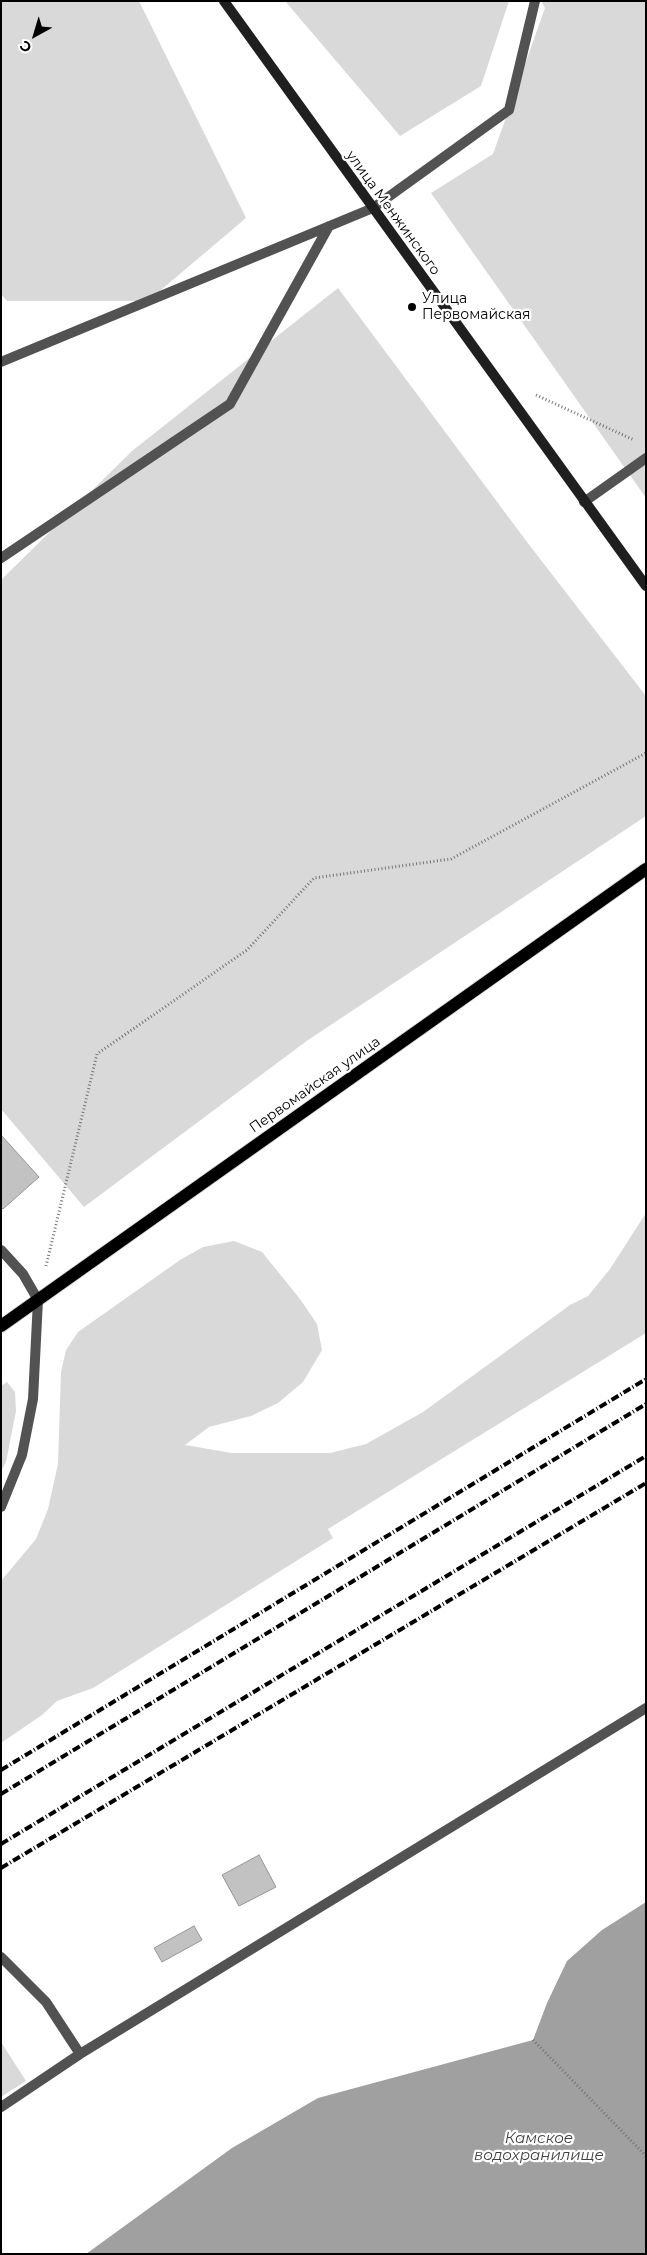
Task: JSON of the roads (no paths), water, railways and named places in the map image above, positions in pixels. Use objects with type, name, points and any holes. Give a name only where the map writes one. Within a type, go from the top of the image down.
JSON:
[{"type":"main road","name":"Первомайская улица","points":[[1,1326],[646,869]]},
{"type":"street","name":"улица Менжинского","points":[[224,1],[646,586]]},
{"type":"lane","points":[[1,362],[373,208],[509,110],[535,1]]},
{"type":"lane","points":[[1,558],[230,404],[329,226]]},
{"type":"lane","points":[[584,502],[646,458]]},
{"type":"lane","points":[[1,1250],[23,1274],[38,1300],[33,1399],[22,1455],[1,1507]]},
{"type":"lane","points":[[1,2107],[80,2054],[646,1708]]},
{"type":"lane","points":[[1,1957],[46,2002],[80,2054]]},
{"type":"water","name":"Камское водохранилище","points":[[646,1902],[646,2254],[86,2254],[232,2148],[318,2098],[533,2040],[547,2003],[567,1961],[602,1930]]},
{"type":"railway","points":[[1,1770],[646,1379]]},
{"type":"railway","points":[[1,1794],[646,1404]]},
{"type":"railway","points":[[1,1844],[646,1456]]},
{"type":"railway","points":[[1,1868],[646,1483]]},
{"type":"place","name":"Улица Первомайская","points":[[412,307]]}]
